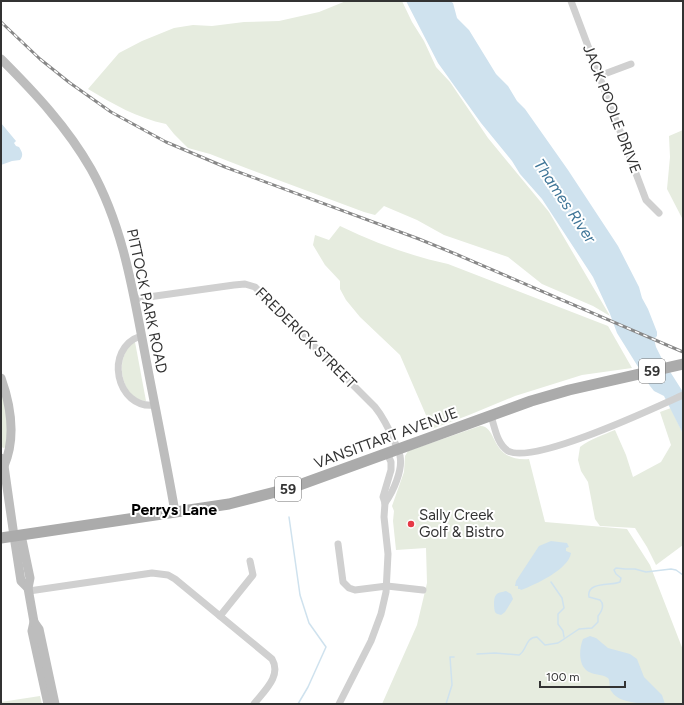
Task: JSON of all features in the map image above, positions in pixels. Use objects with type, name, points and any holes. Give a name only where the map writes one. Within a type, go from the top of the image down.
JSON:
[{"type":"main road","name":"PITTOCK PARK ROAD","points":[[1,59],[38,97],[68,133],[91,169],[102,190],[118,231],[128,268],[174,512]]},
{"type":"main road","name":"VANSITTART AVENUE","points":[[1,538],[229,504],[268,495],[532,401],[569,390],[683,364]]},
{"type":"main road","points":[[1,378],[6,394],[11,428],[9,453],[3,462],[17,536],[21,581],[28,589],[34,622],[39,630],[55,704]]},
{"type":"main road","points":[[34,622],[32,631],[48,704]]},
{"type":"street","name":"JACK POOLE DRIVE","points":[[571,1],[646,200],[659,213]]},
{"type":"street","points":[[599,76],[632,64]]},
{"type":"street","name":"FREDERICK STREET","points":[[134,299],[234,285],[245,284],[253,286],[382,415],[392,434],[392,451]]},
{"type":"street","points":[[141,336],[131,340],[123,350],[118,361],[119,377],[124,389],[134,401],[143,405],[154,405]]},
{"type":"street","points":[[491,416],[504,448],[510,452],[518,454],[533,452],[579,439],[683,395]]},
{"type":"street","points":[[339,704],[371,641],[382,609],[387,586],[388,554],[384,517],[385,503],[383,497],[391,470],[392,451],[400,456],[400,469],[391,494],[385,503]]},
{"type":"street","points":[[338,544],[342,578],[346,586],[355,590],[387,586],[423,590]]},
{"type":"street","points":[[220,616],[253,575],[250,561]]},
{"type":"street","points":[[28,589],[160,573],[168,575],[175,579],[270,657],[276,670],[274,676],[254,704]]},
{"type":"shaded area","points":[[346,1],[402,1],[412,22],[424,41],[436,67],[450,82],[488,138],[549,212],[610,316],[593,306],[542,284],[508,257],[444,235],[417,220],[384,206],[375,215],[364,212],[210,154],[188,148],[166,124],[135,114],[88,89],[119,53],[142,41],[174,28],[193,25],[212,26],[244,22],[279,21],[319,12]]},
{"type":"shaded area","points":[[683,130],[683,220],[667,189],[670,157],[669,136]]},
{"type":"shaded area","points":[[340,226],[366,238],[407,253],[448,264],[608,326],[632,368],[582,375],[515,396],[432,429],[400,355],[360,317],[346,300],[340,289],[340,281],[325,265],[313,245],[315,235],[329,240]]},
{"type":"shaded area","points":[[135,342],[146,401],[137,399],[130,393],[122,376],[124,356],[128,348]]},
{"type":"shaded area","points":[[1,388],[8,423],[6,447],[4,448],[1,447]]},
{"type":"shaded area","points":[[671,408],[683,434],[683,545],[656,565],[635,528],[600,526],[595,519],[588,482],[581,471],[578,460],[580,447],[592,439],[615,430],[626,455],[633,477],[661,462],[671,445],[660,412]]},
{"type":"shaded area","points":[[480,426],[486,427],[490,431],[496,443],[507,455],[516,458],[529,459],[545,522],[627,529],[650,565],[683,650],[683,704],[382,704],[417,625],[427,583],[426,548],[396,550],[393,521],[394,511],[392,506],[404,472],[405,456],[408,451]]},
{"type":"shaded area","points":[[40,696],[42,704],[1,704],[1,702]]},
{"type":"water","name":"Thames River","points":[[406,1],[450,1],[453,3],[457,18],[469,30],[496,74],[508,86],[517,101],[525,109],[568,170],[618,246],[639,287],[642,298],[657,332],[657,336],[654,339],[656,347],[683,392],[683,434],[664,396],[654,391],[650,386],[617,333],[593,277],[542,199],[520,174],[512,161],[481,123],[438,63]]},
{"type":"water","points":[[1,123],[16,141],[14,143],[19,147],[22,155],[20,160],[1,165]]},
{"type":"water","points":[[551,541],[567,543],[569,547],[566,548],[566,551],[571,553],[569,559],[550,576],[527,588],[521,590],[518,589],[518,586],[515,586],[516,581],[539,546]]},
{"type":"water","points":[[506,591],[511,594],[513,599],[505,612],[501,615],[497,614],[495,612],[494,598],[498,593]]},
{"type":"water","points":[[590,636],[596,638],[608,648],[630,654],[637,659],[644,677],[662,695],[665,704],[636,703],[622,699],[616,696],[611,690],[608,678],[591,673],[585,669],[580,657],[581,648],[583,639]]},
{"type":"waterway","points":[[289,517],[300,595],[309,623],[326,647],[308,687],[298,704]]},
{"type":"waterway","points":[[477,654],[495,653],[519,655],[522,653],[530,639],[537,637],[545,645],[558,643],[579,629],[592,628],[598,622],[598,616],[603,606],[600,600],[589,597],[589,592],[591,588],[595,586],[620,582],[621,578],[614,570],[616,568],[635,569],[646,572],[671,569],[676,570],[683,575]]},
{"type":"waterway","points":[[551,582],[562,598],[564,608],[558,614],[558,624],[563,631],[564,637]]},
{"type":"waterway","points":[[446,704],[452,685],[450,657],[454,657]]},
{"type":"railway","points":[[1,22],[40,59],[70,83],[111,112],[166,142],[225,167],[419,239],[683,352]]},
{"type":"place","name":"Sally Creek Golf & Bistro","points":[[411,524]]},
{"type":"district","name":"Perrys Lane","points":[[174,509]]}]
